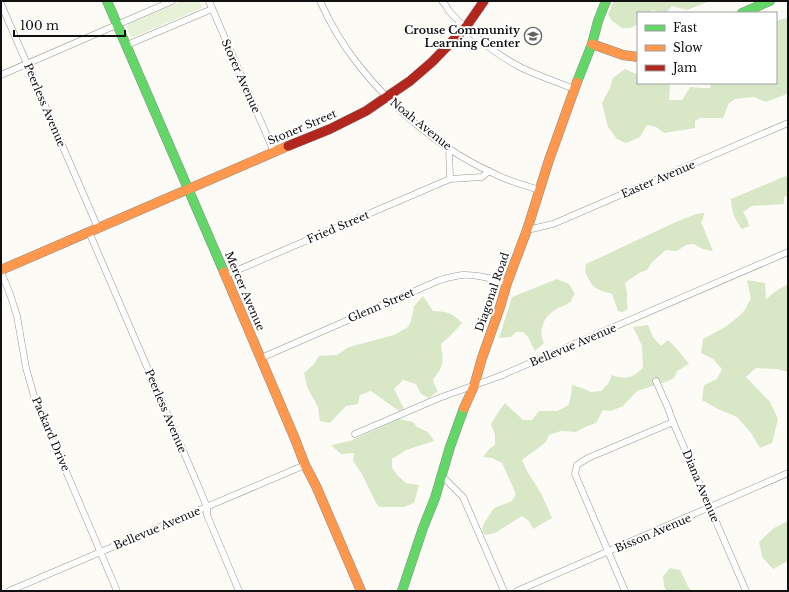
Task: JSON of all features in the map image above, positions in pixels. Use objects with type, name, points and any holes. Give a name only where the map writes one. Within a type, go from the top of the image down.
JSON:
[{"type":"street","name":"Mercer Avenue","points":[[107,1],[226,275],[305,465],[316,486],[361,591]]},
{"type":"street","points":[[1,75],[172,1]]},
{"type":"street","name":"Storer Avenue","points":[[209,1],[274,152]]},
{"type":"street","name":"Noah Avenue","points":[[320,1],[328,18],[356,62],[406,116],[434,138],[477,165],[506,178],[540,190]]},
{"type":"street","points":[[442,1],[449,10],[485,44],[513,63],[574,89]]},
{"type":"street","name":"Stoner Street","points":[[89,232],[330,129],[356,116],[410,81],[432,62],[466,27],[484,1]]},
{"type":"street","name":"Diagonal Road","points":[[402,591],[423,528],[435,498],[450,447],[474,386],[507,283],[527,230],[574,89],[592,44],[598,21],[606,1]]},
{"type":"street","points":[[744,12],[770,1]]},
{"type":"street","name":"Peerless Avenue","points":[[1,4],[98,228]]},
{"type":"street","points":[[127,45],[212,9]]},
{"type":"street","points":[[592,44],[637,57]]},
{"type":"street","name":"Easter Avenue","points":[[527,230],[553,224],[788,123]]},
{"type":"street","points":[[449,148],[450,179]]},
{"type":"street","name":"Fried Street","points":[[226,275],[450,179],[482,177],[489,171]]},
{"type":"street","points":[[1,271],[89,232]]},
{"type":"street","name":"Peerless Avenue","points":[[89,232],[167,413],[239,591]]},
{"type":"street","name":"Bellevue Avenue","points":[[355,434],[439,398],[534,362],[788,252]]},
{"type":"street","name":"Packard Drive","points":[[1,271],[17,316],[26,368],[34,396],[117,591]]},
{"type":"street","name":"Glenn Street","points":[[260,358],[440,280],[468,275],[482,276],[507,283]]},
{"type":"street","name":"Diana Avenue","points":[[656,381],[746,591]]},
{"type":"street","points":[[625,591],[575,474],[577,465],[588,458],[673,422]]},
{"type":"street","name":"Bellevue Avenue","points":[[9,591],[305,465]]},
{"type":"street","name":"Bisson Avenue","points":[[517,591],[788,473]]},
{"type":"street","points":[[442,476],[463,497],[504,591]]},
{"type":"green space","points":[[182,1],[199,1],[202,8],[131,37],[126,26]]},
{"type":"green space","points":[[614,1],[710,1],[687,10],[672,6],[667,12],[652,10],[650,12],[637,12],[637,24],[630,28],[622,28],[612,21],[608,14]]},
{"type":"green space","points":[[788,18],[787,94],[766,102],[754,97],[735,99],[729,103],[723,118],[700,118],[695,121],[695,128],[664,133],[656,127],[647,125],[640,137],[626,143],[617,139],[608,127],[602,103],[610,88],[613,78],[625,69],[637,75],[637,84],[669,84],[669,100],[682,100],[690,87],[710,88],[711,84],[777,84],[777,21]]},
{"type":"green space","points":[[788,176],[788,197],[784,196],[784,204],[752,206],[743,212],[749,226],[742,229],[734,215],[731,199]]},
{"type":"green space","points":[[704,213],[703,220],[701,222],[713,251],[703,249],[694,244],[686,245],[677,251],[666,250],[652,262],[647,270],[639,273],[625,283],[628,309],[622,312],[618,311],[612,294],[597,289],[590,281],[585,271],[586,264],[676,222],[696,214]]},
{"type":"green space","points":[[557,279],[569,284],[575,294],[569,303],[553,311],[546,318],[541,333],[544,343],[535,351],[528,337],[523,332],[516,332],[511,337],[499,338],[512,297]]},
{"type":"green space","points":[[747,280],[765,283],[766,299],[788,284],[788,372],[777,369],[756,368],[746,377],[770,402],[778,419],[772,443],[760,448],[751,433],[737,417],[702,400],[704,385],[717,379],[722,369],[713,359],[701,353],[703,339],[719,331],[744,311],[751,299]]},
{"type":"green space","points":[[423,296],[433,311],[449,313],[462,323],[441,344],[442,363],[440,370],[433,379],[438,391],[429,398],[421,394],[416,384],[403,380],[394,389],[404,409],[399,411],[371,391],[360,395],[358,404],[346,406],[330,423],[320,421],[318,407],[307,387],[304,373],[314,364],[319,356],[337,355],[349,347],[394,335],[408,327],[411,321],[414,306]]},
{"type":"green space","points":[[648,325],[653,337],[661,346],[668,340],[689,364],[677,371],[674,378],[637,391],[623,406],[611,411],[603,410],[596,423],[576,432],[561,431],[549,435],[546,442],[522,460],[542,495],[552,518],[533,529],[529,521],[522,516],[495,533],[486,535],[482,532],[483,525],[494,508],[512,501],[516,494],[502,463],[492,458],[483,457],[489,449],[495,445],[495,435],[491,424],[505,403],[523,420],[532,420],[539,411],[557,411],[569,405],[572,385],[591,392],[601,391],[608,384],[612,375],[626,378],[636,374],[643,368],[642,346],[633,327]]},
{"type":"green space","points":[[399,419],[413,422],[417,427],[428,432],[434,441],[406,450],[392,459],[392,467],[397,475],[406,483],[419,485],[414,503],[404,507],[379,507],[362,474],[353,461],[354,453],[341,454],[331,445],[350,441]]},
{"type":"green space","points":[[788,521],[788,561],[773,569],[762,557],[759,542],[774,528]]},
{"type":"green space","points":[[670,568],[680,570],[692,591],[666,591],[663,576]]},
{"type":"traffic: fast","points":[[107,1],[224,272]]},
{"type":"traffic: fast","points":[[577,82],[592,44],[598,21],[606,1]]},
{"type":"traffic: fast","points":[[744,12],[770,1]]},
{"type":"traffic: fast","points":[[402,591],[423,528],[435,498],[450,447],[464,408]]},
{"type":"traffic: slow","points":[[592,44],[623,55],[637,57]]},
{"type":"traffic: slow","points":[[464,408],[474,386],[507,283],[527,230],[549,160],[577,82]]},
{"type":"traffic: slow","points":[[1,270],[288,146]]},
{"type":"traffic: slow","points":[[224,272],[305,465],[316,486],[361,591]]},
{"type":"traffic: jam","points":[[288,146],[330,129],[366,111],[410,81],[432,62],[466,27],[484,1]]},
{"type":"place","name":"Crouse Community Learning Center","points":[[533,36]]}]
